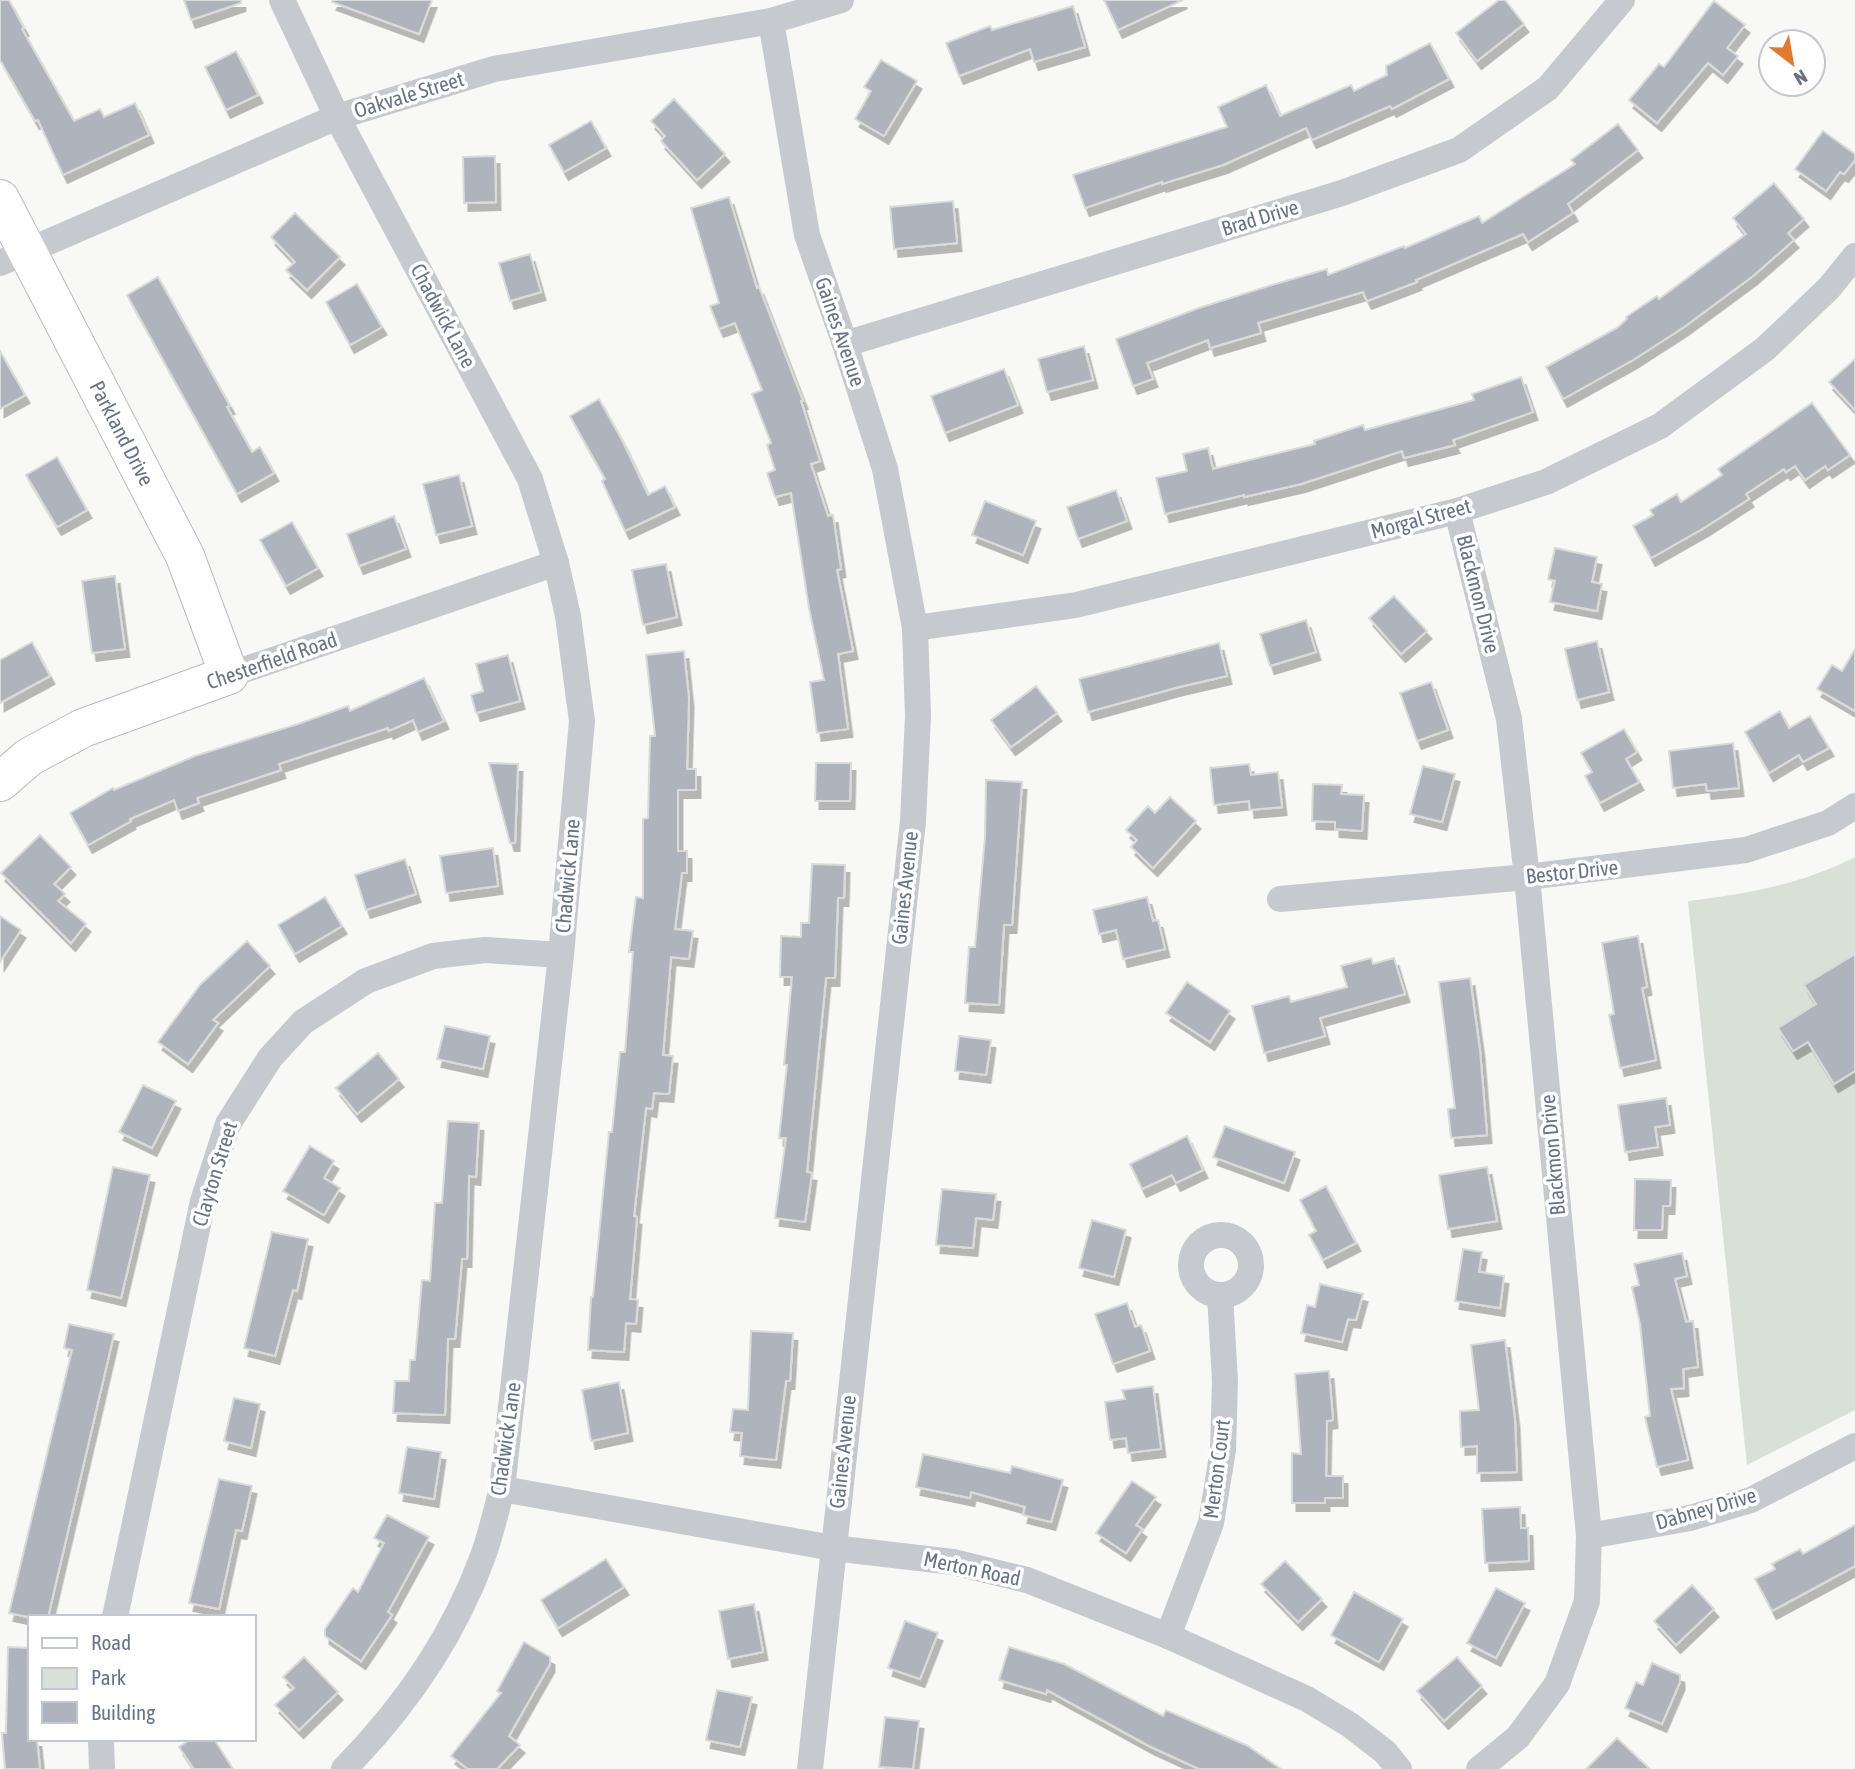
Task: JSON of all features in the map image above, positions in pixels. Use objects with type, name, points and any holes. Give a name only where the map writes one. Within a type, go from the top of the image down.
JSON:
[{"type":"street","name":"Chadwick Lane","points":[[282,0],[337,117],[530,479],[556,563],[568,616],[582,721],[561,955],[502,1489],[484,1554],[452,1627],[426,1672],[388,1722],[344,1769]]},
{"type":"street","name":"Oakvale Street","points":[[14,256],[337,117],[494,69],[772,21],[841,0]]},
{"type":"street","name":"Brad Drive","points":[[845,344],[1342,192],[1459,150],[1548,88],[1622,0]]},
{"type":"street","name":"Gaines Avenue","points":[[772,21],[807,235],[885,469],[915,628],[918,716],[913,821],[810,1769]]},
{"type":"street","name":"Parkland Drive","points":[[0,199],[14,256],[185,556],[229,675]]},
{"type":"street","name":"Morgal Street","points":[[915,628],[1076,605],[1457,511],[1546,482],[1660,426],[1765,349],[1829,288],[1855,256]]},
{"type":"street","name":"Blackmon Drive","points":[[1457,511],[1509,719],[1527,877],[1589,1536],[1587,1601],[1557,1684],[1518,1737],[1479,1769]]},
{"type":"street","name":"Chesterfield Road","points":[[0,782],[29,757],[83,728],[556,563]]},
{"type":"street","name":"Bestor Drive","points":[[1280,899],[1527,877],[1746,850],[1828,824],[1855,806]]},
{"type":"street","name":"Clayton Street","points":[[115,1615],[203,1201],[228,1124],[270,1058],[303,1022],[366,981],[433,956],[485,950],[561,955]]},
{"type":"street","name":"Merton Court","points":[[1168,1636],[1212,1523],[1223,1450],[1225,1381],[1220,1295]]},
{"type":"street","name":"Dabney Drive","points":[[1589,1536],[1690,1518],[1751,1500],[1855,1446]]},
{"type":"street","name":"Merton Road","points":[[502,1489],[833,1548],[953,1562],[1027,1580],[1168,1636],[1307,1699],[1350,1725],[1385,1752],[1399,1769]]},
{"type":"street","points":[[101,1741],[102,1769]]},
{"type":"green space","points":[[1855,857],[1855,1410],[1747,1465],[1688,901],[1774,887],[1814,875]]},
{"type":"building","points":[[0,0],[9,0],[24,28],[22,29],[74,121],[100,109],[104,117],[135,103],[149,135],[63,175],[38,120],[35,121],[0,60]]},
{"type":"building","points":[[184,0],[241,0],[241,3],[191,20]]},
{"type":"building","points":[[432,0],[419,34],[332,2]]},
{"type":"building","points":[[1104,0],[1183,0],[1118,30]]},
{"type":"building","points":[[1499,0],[1505,0],[1524,24],[1477,61],[1456,33]]},
{"type":"building","points":[[1714,1],[1745,25],[1727,48],[1738,56],[1723,75],[1708,63],[1657,123],[1629,100],[1659,64],[1664,67]]},
{"type":"building","points":[[1073,6],[1085,47],[1034,62],[1030,49],[959,76],[946,43],[990,26],[992,30]]},
{"type":"building","points":[[1430,43],[1449,79],[1392,109],[1390,106],[1312,140],[1306,128],[1223,165],[1085,208],[1073,175],[1227,127],[1218,107],[1266,85],[1280,116],[1351,85],[1354,91],[1387,75],[1386,66]]},
{"type":"building","points":[[236,51],[258,95],[226,110],[205,67]]},
{"type":"building","points":[[881,60],[917,81],[884,136],[855,119],[871,91],[864,87]]},
{"type":"building","points":[[674,99],[725,154],[697,180],[661,141],[665,136],[651,121]]},
{"type":"building","points":[[591,121],[606,148],[564,172],[549,145]]},
{"type":"building","points":[[1618,124],[1638,150],[1568,204],[1573,213],[1528,242],[1523,234],[1416,280],[1417,282],[1367,301],[1363,292],[1258,323],[1261,333],[1210,348],[1208,340],[1147,363],[1153,379],[1133,386],[1116,339],[1199,308],[1272,285],[1327,269],[1328,275],[1404,246],[1405,248],[1479,216],[1482,223],[1575,164],[1571,160]]},
{"type":"building","points":[[1823,131],[1855,154],[1855,160],[1844,174],[1840,172],[1826,191],[1795,169]]},
{"type":"building","points":[[495,156],[496,202],[464,203],[463,157]]},
{"type":"building","points":[[1774,183],[1804,219],[1788,233],[1794,240],[1753,276],[1684,327],[1633,360],[1563,399],[1546,367],[1617,328],[1626,317],[1657,296],[1659,299],[1746,234],[1733,218]]},
{"type":"building","points":[[729,197],[757,288],[759,287],[803,401],[820,461],[811,464],[828,516],[833,515],[841,569],[837,570],[853,651],[838,654],[848,729],[817,733],[810,682],[824,680],[809,608],[791,493],[775,497],[767,473],[775,470],[767,445],[771,443],[752,394],[762,390],[735,323],[719,329],[710,306],[719,303],[691,208]]},
{"type":"building","points":[[953,201],[957,243],[894,249],[890,207]]},
{"type":"building","points":[[295,213],[340,257],[307,290],[286,270],[295,262],[271,237]]},
{"type":"building","points":[[530,254],[541,292],[510,301],[499,263]]},
{"type":"building","points":[[158,277],[230,406],[227,407],[252,452],[260,447],[274,473],[237,494],[127,295]]},
{"type":"building","points":[[357,284],[382,327],[350,345],[326,302]]},
{"type":"building","points":[[1084,346],[1093,380],[1047,392],[1038,359]]},
{"type":"building","points":[[0,351],[25,395],[0,409]]},
{"type":"building","points":[[1855,359],[1855,410],[1829,382]]},
{"type":"building","points":[[1004,369],[1018,405],[945,433],[931,396]]},
{"type":"building","points":[[1521,377],[1533,412],[1453,440],[1455,445],[1404,458],[1402,451],[1301,484],[1165,514],[1156,478],[1187,471],[1183,454],[1208,448],[1213,469],[1315,444],[1314,441],[1363,425],[1365,430],[1474,400],[1472,394]]},
{"type":"building","points":[[599,399],[648,495],[665,486],[675,507],[625,531],[602,481],[605,479],[570,416]]},
{"type":"building","points":[[1812,403],[1850,455],[1828,470],[1825,466],[1805,480],[1795,466],[1786,472],[1784,469],[1746,494],[1749,499],[1651,558],[1633,526],[1653,515],[1650,510],[1677,494],[1681,502],[1722,475],[1718,469]]},
{"type":"building","points":[[57,457],[87,510],[57,527],[26,475]]},
{"type":"building","points":[[459,475],[472,526],[436,535],[423,484]]},
{"type":"building","points":[[1116,490],[1127,521],[1078,539],[1067,507]]},
{"type":"building","points":[[985,501],[1036,521],[1023,555],[972,535]]},
{"type":"building","points":[[394,516],[406,549],[359,566],[347,534]]},
{"type":"building","points":[[292,522],[318,568],[286,586],[260,540]]},
{"type":"building","points":[[1555,548],[1597,557],[1592,582],[1602,584],[1597,611],[1550,602],[1555,581],[1548,579]]},
{"type":"building","points":[[666,564],[677,617],[643,625],[632,570]]},
{"type":"building","points":[[115,576],[125,649],[92,653],[82,581]]},
{"type":"building","points":[[1394,596],[1427,631],[1401,654],[1369,618]]},
{"type":"building","points":[[1306,620],[1316,652],[1270,666],[1260,634]]},
{"type":"building","points":[[1597,641],[1609,692],[1577,700],[1565,649]]},
{"type":"building","points":[[32,642],[50,676],[0,703],[0,660]]},
{"type":"building","points":[[1219,643],[1227,676],[1088,712],[1079,679]]},
{"type":"building","points":[[1855,649],[1855,711],[1817,689],[1832,665],[1842,671]]},
{"type":"building","points":[[684,651],[689,699],[687,769],[696,769],[696,790],[678,790],[678,851],[687,851],[687,873],[682,873],[675,929],[693,931],[689,959],[671,957],[663,1055],[673,1056],[669,1094],[654,1093],[652,1109],[646,1108],[634,1216],[637,1217],[630,1299],[638,1300],[636,1324],[626,1323],[624,1352],[588,1350],[609,1132],[612,1132],[620,1052],[625,1052],[633,952],[629,952],[636,897],[643,898],[643,819],[648,818],[650,736],[655,736],[646,655]]},
{"type":"building","points":[[508,655],[520,701],[476,713],[471,695],[483,691],[476,664]]},
{"type":"building","points":[[424,678],[444,721],[418,732],[413,720],[389,731],[388,728],[279,764],[281,770],[197,798],[199,803],[178,811],[174,800],[130,819],[131,821],[88,845],[70,813],[113,788],[114,790],[195,756],[348,706],[350,711]]},
{"type":"building","points":[[1431,682],[1448,730],[1417,741],[1400,693]]},
{"type":"building","points":[[1036,686],[1057,713],[1011,747],[991,720]]},
{"type":"building","points":[[1780,711],[1789,728],[1810,716],[1829,748],[1803,762],[1799,755],[1769,773],[1745,732]]},
{"type":"building","points":[[1624,729],[1637,752],[1626,759],[1639,782],[1600,803],[1585,776],[1592,772],[1581,753]]},
{"type":"building","points":[[1733,743],[1739,788],[1707,791],[1706,784],[1673,788],[1669,751]]},
{"type":"building","points":[[489,763],[518,764],[515,843],[510,843]]},
{"type":"building","points":[[816,763],[851,763],[850,801],[815,801]]},
{"type":"building","points":[[1249,764],[1251,775],[1278,772],[1282,807],[1250,810],[1249,801],[1214,805],[1210,768]]},
{"type":"building","points":[[1423,766],[1455,774],[1442,822],[1410,814]]},
{"type":"building","points":[[986,780],[1022,782],[1012,925],[1004,925],[999,1005],[965,1003],[969,947],[975,947],[985,837]]},
{"type":"building","points":[[1313,784],[1342,785],[1341,794],[1364,795],[1362,831],[1335,829],[1335,822],[1312,821]]},
{"type":"building","points":[[1170,797],[1196,821],[1153,868],[1131,847],[1137,840],[1126,830],[1148,806],[1155,813]]},
{"type":"building","points":[[40,835],[71,867],[54,884],[65,894],[58,901],[86,924],[71,943],[1,873]]},
{"type":"building","points":[[493,848],[498,886],[446,893],[440,856]]},
{"type":"building","points":[[405,859],[416,894],[366,910],[355,875]]},
{"type":"building","points":[[812,864],[845,865],[844,898],[838,898],[835,978],[826,978],[807,1172],[812,1173],[805,1222],[775,1218],[786,1138],[779,1138],[792,977],[780,977],[781,936],[801,937],[801,923],[809,923]]},
{"type":"building","points":[[325,897],[342,926],[295,954],[278,925]]},
{"type":"building","points":[[1147,897],[1153,921],[1158,920],[1165,949],[1123,959],[1116,930],[1099,934],[1093,910]]},
{"type":"building","points":[[0,916],[21,930],[0,962]]},
{"type":"building","points":[[1638,936],[1647,987],[1642,988],[1656,1060],[1620,1068],[1609,1015],[1614,1014],[1602,943]]},
{"type":"building","points":[[247,941],[270,966],[213,1020],[218,1023],[188,1064],[158,1042],[200,985]]},
{"type":"building","points":[[1855,954],[1855,1071],[1834,1084],[1808,1042],[1793,1051],[1778,1028],[1816,1004],[1804,985]]},
{"type":"building","points":[[1371,958],[1373,964],[1394,958],[1405,994],[1320,1018],[1325,1036],[1264,1053],[1252,1006],[1289,996],[1291,1002],[1347,987],[1341,966]]},
{"type":"building","points":[[1470,978],[1480,1050],[1487,1135],[1451,1138],[1448,1109],[1455,1108],[1439,982]]},
{"type":"building","points":[[1187,982],[1230,1011],[1210,1042],[1166,1013]]},
{"type":"building","points":[[445,1026],[490,1036],[483,1069],[437,1059]]},
{"type":"building","points":[[959,1036],[991,1040],[986,1075],[955,1071]]},
{"type":"building","points":[[378,1053],[399,1079],[357,1114],[336,1088]]},
{"type":"building","points":[[143,1085],[176,1101],[152,1148],[119,1132]]},
{"type":"building","points":[[1666,1098],[1670,1125],[1655,1127],[1658,1147],[1625,1152],[1618,1105]]},
{"type":"building","points":[[448,1121],[479,1123],[476,1177],[469,1176],[467,1259],[462,1259],[455,1339],[448,1339],[445,1415],[393,1413],[395,1381],[409,1381],[410,1360],[415,1360],[422,1280],[430,1281],[435,1203],[442,1203]]},
{"type":"building","points":[[1225,1126],[1295,1152],[1284,1183],[1213,1157]]},
{"type":"building","points":[[1187,1136],[1203,1170],[1176,1183],[1172,1175],[1142,1189],[1130,1164]]},
{"type":"building","points":[[310,1146],[334,1161],[324,1178],[340,1188],[324,1215],[283,1191]]},
{"type":"building","points":[[113,1167],[150,1175],[121,1298],[87,1290]]},
{"type":"building","points":[[1487,1167],[1497,1221],[1448,1229],[1439,1175]]},
{"type":"building","points":[[1635,1179],[1671,1180],[1670,1206],[1663,1206],[1662,1230],[1634,1230]]},
{"type":"building","points":[[1326,1186],[1356,1243],[1323,1260],[1309,1235],[1316,1231],[1300,1200]]},
{"type":"building","points":[[942,1189],[996,1194],[993,1220],[976,1218],[973,1248],[936,1245]]},
{"type":"building","points":[[1092,1220],[1126,1230],[1114,1277],[1079,1268]]},
{"type":"building","points":[[272,1232],[308,1239],[297,1291],[293,1290],[275,1356],[244,1348]]},
{"type":"building","points":[[1463,1249],[1482,1252],[1479,1272],[1504,1276],[1500,1308],[1455,1301]]},
{"type":"building","points":[[1682,1253],[1687,1276],[1675,1279],[1686,1322],[1693,1321],[1698,1367],[1683,1369],[1684,1388],[1671,1389],[1688,1460],[1657,1467],[1645,1417],[1650,1416],[1640,1324],[1632,1287],[1639,1285],[1634,1264]]},
{"type":"building","points":[[1320,1284],[1363,1294],[1356,1320],[1348,1319],[1342,1342],[1301,1333],[1307,1305],[1315,1307]]},
{"type":"building","points":[[1127,1303],[1135,1327],[1141,1325],[1150,1351],[1113,1364],[1095,1314]]},
{"type":"building","points":[[69,1324],[114,1334],[48,1615],[28,1617],[9,1613],[72,1350],[64,1348]]},
{"type":"building","points":[[751,1331],[793,1333],[790,1381],[786,1381],[776,1460],[740,1456],[742,1433],[730,1432],[733,1409],[748,1410]]},
{"type":"building","points":[[1505,1340],[1515,1420],[1517,1472],[1477,1473],[1477,1446],[1461,1447],[1460,1411],[1479,1410],[1471,1345]]},
{"type":"building","points":[[1329,1371],[1333,1420],[1327,1421],[1326,1476],[1343,1476],[1343,1498],[1325,1498],[1325,1503],[1292,1503],[1292,1453],[1301,1454],[1295,1374]]},
{"type":"building","points":[[619,1382],[628,1433],[591,1441],[582,1390]]},
{"type":"building","points":[[1153,1386],[1161,1449],[1128,1453],[1126,1438],[1110,1440],[1105,1402],[1125,1399],[1122,1390]]},
{"type":"building","points":[[234,1398],[260,1404],[251,1448],[224,1441]]},
{"type":"building","points":[[407,1447],[441,1452],[434,1499],[399,1493]]},
{"type":"building","points":[[923,1454],[1010,1473],[1012,1466],[1063,1480],[1051,1522],[1023,1515],[1025,1507],[971,1492],[970,1498],[916,1487]]},
{"type":"building","points":[[219,1479],[252,1486],[242,1531],[236,1530],[219,1609],[189,1603]]},
{"type":"building","points":[[1132,1481],[1156,1497],[1136,1525],[1142,1529],[1126,1553],[1096,1533]]},
{"type":"building","points":[[1520,1507],[1521,1528],[1528,1528],[1529,1561],[1485,1563],[1482,1509]]},
{"type":"building","points":[[387,1515],[429,1537],[388,1612],[392,1615],[361,1661],[325,1636],[325,1629],[353,1588],[358,1592],[384,1543],[374,1538]]},
{"type":"building","points":[[1855,1525],[1855,1566],[1772,1611],[1755,1579],[1775,1569],[1772,1564],[1800,1549],[1803,1554]]},
{"type":"building","points":[[606,1559],[624,1587],[558,1628],[541,1600]]},
{"type":"building","points":[[1285,1561],[1322,1599],[1298,1622],[1261,1584]]},
{"type":"building","points":[[1692,1585],[1714,1609],[1676,1645],[1654,1621]]},
{"type":"building","points":[[1496,1588],[1525,1603],[1496,1658],[1467,1643]]},
{"type":"building","points":[[1354,1592],[1403,1619],[1379,1662],[1331,1635]]},
{"type":"building","points":[[754,1604],[763,1652],[728,1659],[719,1611]]},
{"type":"building","points":[[905,1621],[938,1633],[920,1679],[888,1668]]},
{"type":"building","points":[[524,1642],[550,1657],[550,1664],[509,1736],[520,1745],[497,1769],[468,1769],[451,1756],[501,1693],[497,1691]]},
{"type":"building","points":[[8,1647],[28,1648],[28,1741],[37,1741],[40,1769],[5,1769],[2,1733],[6,1733]]},
{"type":"building","points":[[1009,1647],[1064,1664],[1163,1716],[1166,1710],[1248,1746],[1281,1769],[1199,1769],[1149,1746],[1047,1690],[1046,1694],[999,1680]]},
{"type":"building","points":[[304,1657],[338,1692],[299,1730],[275,1705],[294,1688],[283,1677]]},
{"type":"building","points":[[1457,1657],[1482,1686],[1444,1721],[1417,1691]]},
{"type":"building","points":[[1652,1663],[1680,1675],[1680,1682],[1662,1724],[1625,1708],[1636,1682],[1643,1685]]},
{"type":"building","points":[[717,1690],[752,1697],[740,1747],[706,1740]]},
{"type":"building","points":[[885,1717],[919,1721],[913,1769],[879,1767]]},
{"type":"building","points":[[1617,1738],[1650,1769],[1586,1769]]},
{"type":"building","points":[[188,1741],[215,1741],[233,1769],[194,1769],[179,1747]]}]
